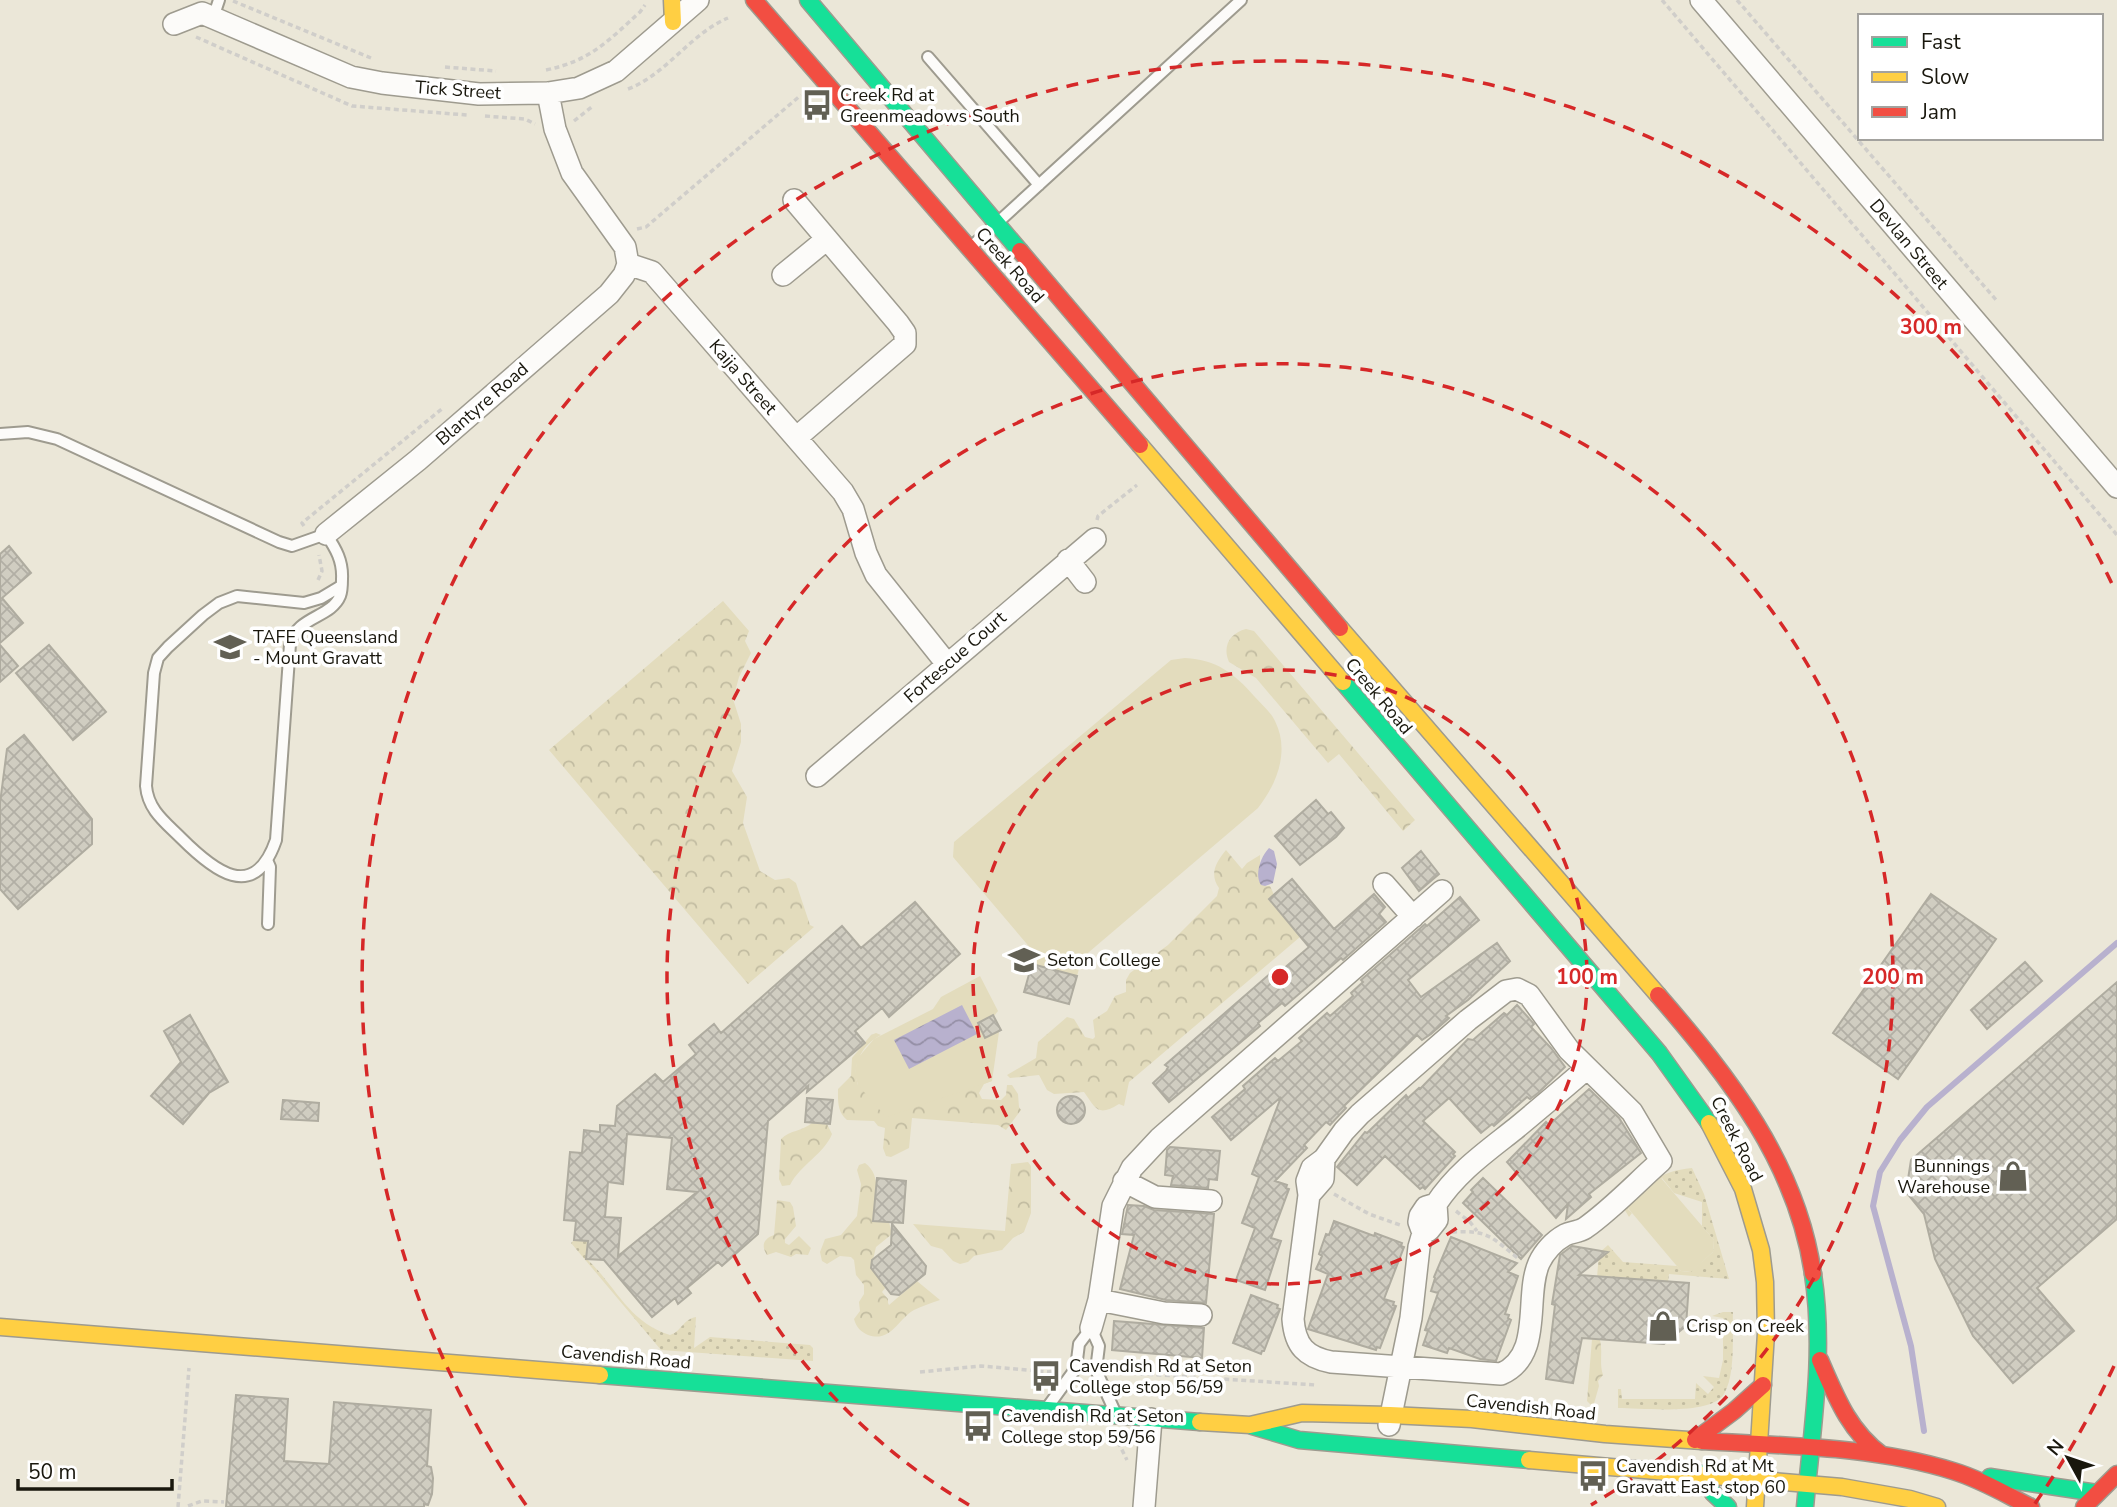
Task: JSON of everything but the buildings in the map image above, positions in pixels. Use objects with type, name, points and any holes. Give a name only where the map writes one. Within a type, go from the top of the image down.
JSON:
[{"type":"main road","points":[[672,0],[673,22]]},
{"type":"main road","name":"Creek Road","points":[[754,0],[970,248],[1641,1032],[1700,1106],[1740,1179],[1760,1246],[1766,1307],[1755,1507]]},
{"type":"main road","name":"Creek Road","points":[[808,0],[1335,622],[1696,1039],[1741,1098],[1780,1164],[1803,1228],[1815,1290],[1817,1354],[1805,1507]]},
{"type":"main road","name":"Cavendish Road","points":[[0,1327],[1151,1419],[1250,1425],[1302,1413],[1472,1419],[1605,1434],[1882,1455],[1928,1464],[1974,1478]]},
{"type":"main road","points":[[1817,1354],[1851,1428],[1862,1441],[1882,1455]]},
{"type":"main road","points":[[1695,1440],[1763,1385]]},
{"type":"main road","name":"Cavendish Road","points":[[1250,1425],[1299,1440],[1807,1483],[1910,1499],[1937,1507]]},
{"type":"main road","points":[[1699,1473],[1713,1493],[1728,1507]]},
{"type":"main road","points":[[2084,1507],[2117,1474]]},
{"type":"main road","points":[[1974,1478],[1998,1476],[2097,1493]]},
{"type":"main road","points":[[1974,1478],[2031,1507]]},
{"type":"main road","points":[[1891,1507],[1910,1499]]},
{"type":"street","name":"Tick Street","points":[[174,24],[208,8],[351,77],[479,94],[548,93],[579,88],[616,71],[698,0]]},
{"type":"street","name":"Devlan Street","points":[[1701,0],[2117,487]]},
{"type":"street","points":[[548,93],[555,129],[572,173],[625,247],[628,264]]},
{"type":"street","points":[[794,200],[905,333],[905,344],[796,438]]},
{"type":"street","points":[[783,275],[827,239]]},
{"type":"street","name":"Kaija Street","points":[[628,264],[652,272],[843,492],[853,509],[866,553],[876,575],[947,664]]},
{"type":"street","name":"Blantyre Road","points":[[326,534],[363,507],[609,294],[624,275],[628,264]]},
{"type":"street","name":"Fortescue Court","points":[[817,776],[1095,539]]},
{"type":"street","points":[[1068,560],[1085,582]]},
{"type":"street","points":[[1384,884],[1413,917]]},
{"type":"street","points":[[1091,1328],[1099,1300],[1113,1206],[1124,1181],[1145,1152],[1442,891]]},
{"type":"street","points":[[1517,989],[1529,995],[1586,1069],[1632,1112],[1661,1161],[1583,1230],[1564,1236],[1547,1250],[1536,1270],[1528,1339],[1514,1366],[1501,1374],[1493,1374],[1315,1359],[1299,1343],[1293,1319],[1309,1195],[1323,1179],[1324,1159],[1360,1114],[1468,1020],[1506,991],[1517,989]]},
{"type":"street","points":[[1387,1447],[1390,1415],[1411,1318],[1423,1233],[1420,1216],[1426,1207],[1436,1204],[1446,1189],[1471,1163],[1586,1069]]},
{"type":"street","points":[[1124,1181],[1155,1197],[1211,1201]]},
{"type":"street","points":[[1099,1300],[1164,1313],[1201,1315]]},
{"type":"street","points":[[1144,1507],[1151,1419]]},
{"type":"lane","points":[[970,248],[1241,0]]},
{"type":"lane","points":[[928,57],[1039,185]]},
{"type":"lane","points":[[0,434],[27,432],[57,439],[279,542],[292,546],[326,534],[339,553],[342,577],[341,595],[302,624],[292,638],[276,840],[267,860],[250,874],[232,876],[205,862],[150,805],[146,786],[153,681],[158,658],[219,603],[237,596],[313,602],[341,586]]},
{"type":"lane","points":[[267,860],[270,867],[268,924]]},
{"type":"lane","points":[[1046,1410],[1076,1368],[1079,1344],[1091,1328],[1099,1346],[1096,1370],[1117,1416]]},
{"type":"path","points":[[232,0],[376,60]]},
{"type":"path","points":[[540,72],[568,66],[598,50],[639,12],[648,0]]},
{"type":"path","points":[[1662,0],[2117,535]]},
{"type":"path","points":[[1737,0],[1997,302]]},
{"type":"path","points":[[622,92],[665,67],[715,24],[728,18]]},
{"type":"path","points":[[443,67],[508,72]]},
{"type":"path","points":[[633,226],[639,229],[646,227],[803,93]]},
{"type":"path","points":[[573,130],[573,121],[599,101]]},
{"type":"path","points":[[1095,539],[1098,516],[1137,485]]},
{"type":"path","points":[[190,1366],[178,1506],[188,1507],[202,1500],[224,1502]]},
{"type":"path","points":[[915,1373],[981,1366],[1049,1372],[1061,1367],[1076,1368]]},
{"type":"path","points":[[1096,1370],[1329,1385]]},
{"type":"green space","points":[[723,601],[749,631],[745,641],[751,653],[739,677],[733,699],[741,724],[741,742],[732,771],[747,797],[743,823],[760,871],[775,880],[789,878],[796,883],[810,925],[814,927],[748,984],[549,750]]},
{"type":"green space","points":[[1246,629],[1254,631],[1415,820],[1403,831],[1339,754],[1328,763],[1256,678],[1229,662],[1226,651],[1229,641]]},
{"type":"green space","points":[[1185,658],[1216,665],[1232,674],[1273,718],[1279,732],[1281,755],[1271,788],[1258,808],[1082,958],[1077,976],[1032,964],[1026,958],[1032,950],[953,857],[954,842],[1171,660]]},
{"type":"green space","points":[[1226,850],[1242,869],[1260,855],[1260,871],[1265,886],[1270,886],[1274,895],[1269,899],[1300,937],[1129,1082],[1124,1106],[1119,1104],[1102,1110],[1095,1107],[1084,1092],[1054,1094],[1047,1090],[1039,1075],[1010,1078],[1007,1075],[1036,1058],[1038,1042],[1067,1017],[1074,1019],[1085,1037],[1095,1037],[1093,1020],[1107,1011],[1115,996],[1126,992],[1126,980],[1130,973],[1168,945],[1217,896],[1219,888],[1214,873]]},
{"type":"green space","points":[[980,976],[998,1011],[994,1016],[1001,1030],[992,1081],[886,1117],[858,1085],[855,1075],[857,1059],[874,1039],[933,1009],[941,997]]},
{"type":"green space","points":[[871,1035],[881,1035],[868,1044],[857,1063],[858,1085],[992,1081],[984,1084],[979,1093],[982,1099],[1001,1100],[1006,1095],[1007,1085],[1012,1085],[1018,1094],[1021,1110],[1006,1130],[998,1125],[912,1118],[909,1148],[891,1157],[886,1156],[883,1148],[885,1128],[874,1121],[847,1120],[841,1113],[838,1102],[838,1089],[851,1076],[852,1058]]},
{"type":"green space","points":[[812,1123],[827,1124],[832,1134],[790,1185],[782,1186],[779,1179],[781,1139]]},
{"type":"green space","points":[[1028,1162],[1031,1166],[1031,1213],[1024,1232],[1013,1238],[1002,1250],[974,1256],[968,1262],[960,1264],[953,1261],[942,1249],[931,1246],[913,1224],[1005,1231],[1011,1164]]},
{"type":"green space","points":[[865,1163],[871,1168],[876,1182],[873,1220],[889,1222],[892,1234],[876,1247],[871,1268],[886,1287],[882,1292],[889,1305],[917,1281],[940,1300],[914,1310],[894,1329],[876,1337],[861,1331],[854,1319],[860,1311],[859,1302],[864,1294],[864,1285],[856,1275],[854,1260],[840,1256],[827,1264],[822,1261],[820,1252],[825,1239],[841,1235],[857,1216],[861,1184],[857,1170],[859,1165]]},
{"type":"green space","points":[[1692,1168],[1704,1194],[1729,1279],[1669,1274],[1668,1282],[1606,1277],[1600,1340],[1592,1339],[1599,1253],[1608,1245],[1623,1262],[1677,1266],[1681,1271],[1690,1272],[1713,1252],[1714,1240],[1702,1226],[1702,1202],[1674,1193],[1662,1178],[1627,1208],[1632,1213],[1629,1217],[1623,1207],[1646,1186],[1662,1176]]},
{"type":"green space","points":[[1661,1178],[1714,1240],[1713,1252],[1691,1272],[1681,1271],[1627,1207]]},
{"type":"green space","points":[[777,1200],[790,1202],[793,1207],[796,1226],[785,1239],[785,1243],[789,1245],[799,1236],[811,1248],[808,1255],[796,1254],[791,1257],[776,1252],[767,1255],[765,1252],[765,1241],[774,1235]]},
{"type":"green space","points":[[574,1240],[588,1241],[586,1258],[633,1312],[656,1329],[670,1335],[696,1317],[694,1348],[710,1337],[810,1345],[813,1348],[813,1361],[661,1350],[571,1243]]},
{"type":"green space","points":[[1733,1312],[1732,1365],[1728,1386],[1717,1401],[1691,1408],[1618,1408],[1618,1389],[1621,1389],[1622,1399],[1695,1399],[1696,1383],[1708,1394],[1714,1387],[1703,1376],[1719,1378],[1723,1360],[1723,1318],[1712,1316]]},
{"type":"green space","points":[[1592,1339],[1600,1340],[1603,1375],[1598,1381],[1593,1407],[1587,1401]]},
{"type":"water","points":[[1269,848],[1274,851],[1277,864],[1273,883],[1265,886],[1259,881],[1258,871]]},
{"type":"water","points":[[962,1005],[977,1034],[909,1069],[894,1040]]},
{"type":"waterway","points":[[1924,1431],[1911,1346],[1873,1206],[1880,1172],[1900,1140],[1927,1107],[2117,943]]},
{"type":"traffic: fast","points":[[808,0],[1020,251]]},
{"type":"traffic: fast","points":[[1343,682],[1659,1053],[1709,1123]]},
{"type":"traffic: fast","points":[[1805,1507],[1818,1362],[1813,1274]]},
{"type":"traffic: fast","points":[[600,1375],[1200,1422]]},
{"type":"traffic: fast","points":[[1252,1426],[1299,1440],[1529,1460]]},
{"type":"traffic: fast","points":[[1699,1473],[1713,1493],[1728,1507]]},
{"type":"traffic: fast","points":[[1990,1477],[2097,1493]]},
{"type":"traffic: slow","points":[[672,0],[673,22]]},
{"type":"traffic: slow","points":[[1140,445],[1343,682]]},
{"type":"traffic: slow","points":[[1340,628],[1658,995]]},
{"type":"traffic: slow","points":[[1709,1123],[1743,1189],[1761,1250],[1765,1282],[1766,1333],[1755,1507]]},
{"type":"traffic: slow","points":[[0,1327],[600,1375]]},
{"type":"traffic: slow","points":[[1200,1422],[1250,1425],[1302,1413],[1390,1415],[1472,1419],[1605,1434],[1702,1441]]},
{"type":"traffic: slow","points":[[1529,1460],[1842,1487],[1910,1499],[1937,1507]]},
{"type":"traffic: jam","points":[[754,0],[1140,445]]},
{"type":"traffic: jam","points":[[1020,251],[1340,628]]},
{"type":"traffic: jam","points":[[1658,995],[1734,1090],[1776,1159],[1805,1234],[1813,1274]]},
{"type":"traffic: jam","points":[[1820,1360],[1852,1424],[1882,1455]]},
{"type":"traffic: jam","points":[[1695,1440],[1763,1385]]},
{"type":"traffic: jam","points":[[1702,1441],[1829,1448],[1892,1456],[1963,1474],[2031,1507]]},
{"type":"traffic: jam","points":[[2084,1507],[2117,1474]]},
{"type":"place","name":"Creek Rd at Greenmeadows South","points":[[817,105]]},
{"type":"place","name":"TAFE Queensland - Mount Gravatt","points":[[230,647]]},
{"type":"place","name":"Seton College","points":[[1024,960]]},
{"type":"place","name":"Bunnings Warehouse","points":[[2013,1176]]},
{"type":"place","name":"Crisp on Creek","points":[[1663,1326]]},
{"type":"place","name":"Cavendish Rd at Seton College stop 56/59","points":[[1046,1376]]},
{"type":"place","name":"Cavendish Rd at Seton College stop 59/56","points":[[978,1426]]},
{"type":"place","name":"Cavendish Rd at Mt Gravatt East, stop 60","points":[[1593,1476]]}]
